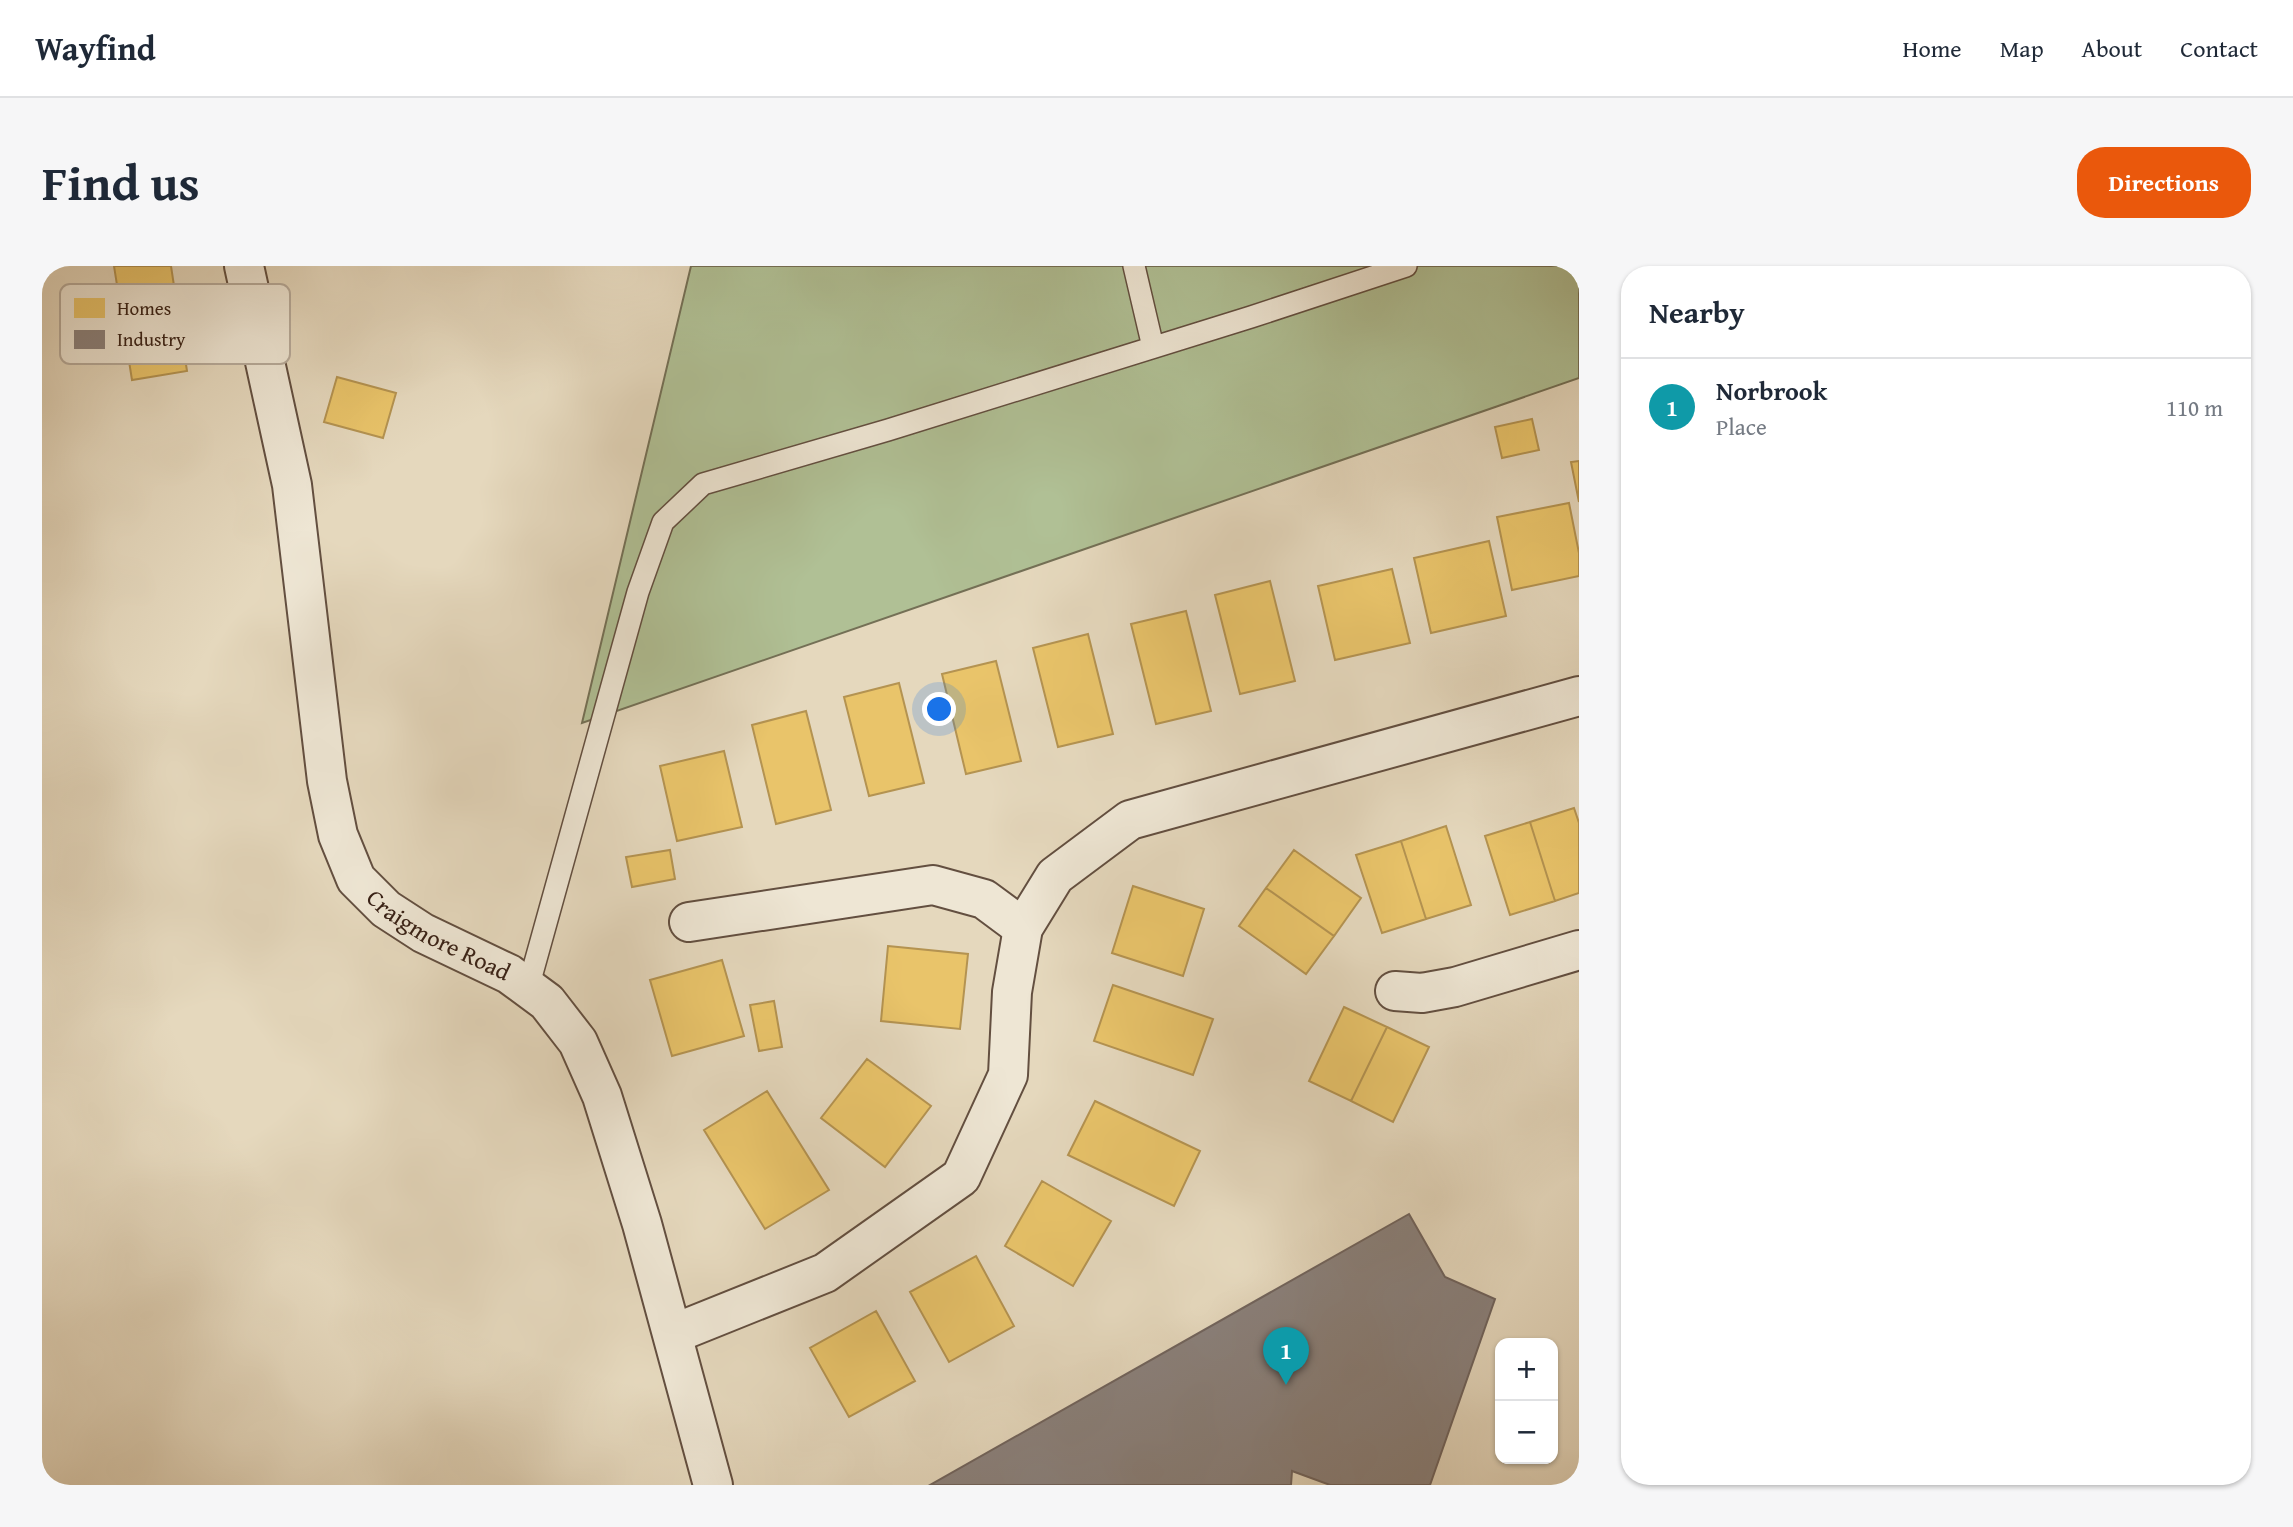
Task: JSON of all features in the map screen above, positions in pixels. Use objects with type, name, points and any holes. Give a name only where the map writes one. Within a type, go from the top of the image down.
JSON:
[{"type":"street","name":"Craigmore Road","points":[[244,266],[248,284]]},
{"type":"street","name":"Craigmore Road","points":[[265,364],[292,485],[327,781],[338,835],[356,879],[386,909],[424,933],[509,974],[547,1002],[578,1042],[602,1096],[642,1224],[713,1485]]},
{"type":"street","points":[[673,1334],[825,1273],[961,1177],[1007,1075],[1012,992],[1023,928],[1055,876],[1130,820],[1579,696]]},
{"type":"street","points":[[689,922],[933,885],[984,899],[1023,928]]},
{"type":"street","points":[[1395,991],[1422,993],[1455,987],[1579,950]]},
{"type":"lane","points":[[1135,266],[1153,347]]},
{"type":"lane","points":[[528,988],[638,592],[663,522],[703,484],[888,430],[1406,266]]},
{"type":"green space","points":[[691,266],[1579,266],[1579,378],[582,723]]},
{"type":"building: Homes","points":[[114,266],[171,266],[174,284],[117,284]]},
{"type":"building: Homes","points":[[129,364],[186,364],[187,371],[132,380]]},
{"type":"building: Homes","points":[[337,377],[396,393],[383,438],[324,422]]},
{"type":"building: Homes","points":[[1532,419],[1539,450],[1502,458],[1495,427]]},
{"type":"building: Homes","points":[[1579,461],[1579,502],[1571,462]]},
{"type":"building: Homes","points":[[1569,503],[1579,553],[1579,576],[1512,590],[1497,517]]},
{"type":"building: Homes","points":[[1489,541],[1506,616],[1431,633],[1414,558]]},
{"type":"building: Homes","points":[[1392,569],[1410,643],[1335,660],[1318,586]]},
{"type":"building: Homes","points":[[1270,581],[1295,681],[1240,694],[1215,595]]},
{"type":"building: Homes","points":[[1186,611],[1211,711],[1156,724],[1131,624]]},
{"type":"building: Homes","points":[[1088,634],[1113,734],[1058,747],[1033,648]]},
{"type":"building: Homes","points":[[996,661],[1021,761],[966,774],[942,674]]},
{"type":"building: Homes","points":[[899,683],[924,783],[869,796],[844,697]]},
{"type":"building: Homes","points":[[806,711],[831,810],[776,824],[752,725]]},
{"type":"building: Homes","points":[[724,751],[742,827],[677,841],[660,766]]},
{"type":"building: Homes","points":[[1574,808],[1579,823],[1579,893],[1555,901],[1530,822]]},
{"type":"building: Homes","points":[[1530,822],[1555,901],[1510,915],[1485,836]]},
{"type":"building: Homes","points":[[1446,826],[1471,905],[1426,919],[1401,841]]},
{"type":"building: Homes","points":[[1401,841],[1426,919],[1382,933],[1356,855]]},
{"type":"building: Homes","points":[[670,850],[675,879],[632,887],[626,857]]},
{"type":"building: Homes","points":[[1294,850],[1361,898],[1334,936],[1266,888]]},
{"type":"building: Homes","points":[[1133,886],[1204,909],[1183,976],[1112,953]]},
{"type":"building: Homes","points":[[1266,888],[1334,936],[1306,974],[1239,926]]},
{"type":"building: Homes","points":[[888,946],[968,954],[960,1029],[881,1021]]},
{"type":"building: Homes","points":[[722,960],[744,1036],[672,1056],[650,980]]},
{"type":"building: Homes","points":[[1113,985],[1213,1019],[1193,1075],[1094,1041]]},
{"type":"building: Homes","points":[[774,1001],[782,1047],[759,1051],[750,1005]]},
{"type":"building: Homes","points":[[1344,1007],[1387,1027],[1351,1101],[1309,1081]]},
{"type":"building: Homes","points":[[1387,1027],[1429,1047],[1393,1122],[1351,1101]]},
{"type":"building: Homes","points":[[867,1059],[931,1106],[885,1167],[821,1118]]},
{"type":"building: Homes","points":[[767,1091],[829,1190],[765,1229],[704,1130]]},
{"type":"building: Homes","points":[[1095,1101],[1200,1151],[1174,1206],[1068,1155]]},
{"type":"building: Homes","points":[[1042,1181],[1111,1221],[1073,1286],[1005,1246]]},
{"type":"building: Homes","points":[[976,1256],[1014,1326],[949,1362],[910,1292]]},
{"type":"building: Homes","points":[[876,1311],[915,1381],[849,1417],[810,1348]]},
{"type":"building: Industry","points":[[1409,1214],[1445,1277],[1495,1299],[1430,1485],[1330,1485],[1292,1471],[1291,1485],[930,1485]]},
{"type":"place","name":"Norbrook","points":[[1286,1385]]}]
